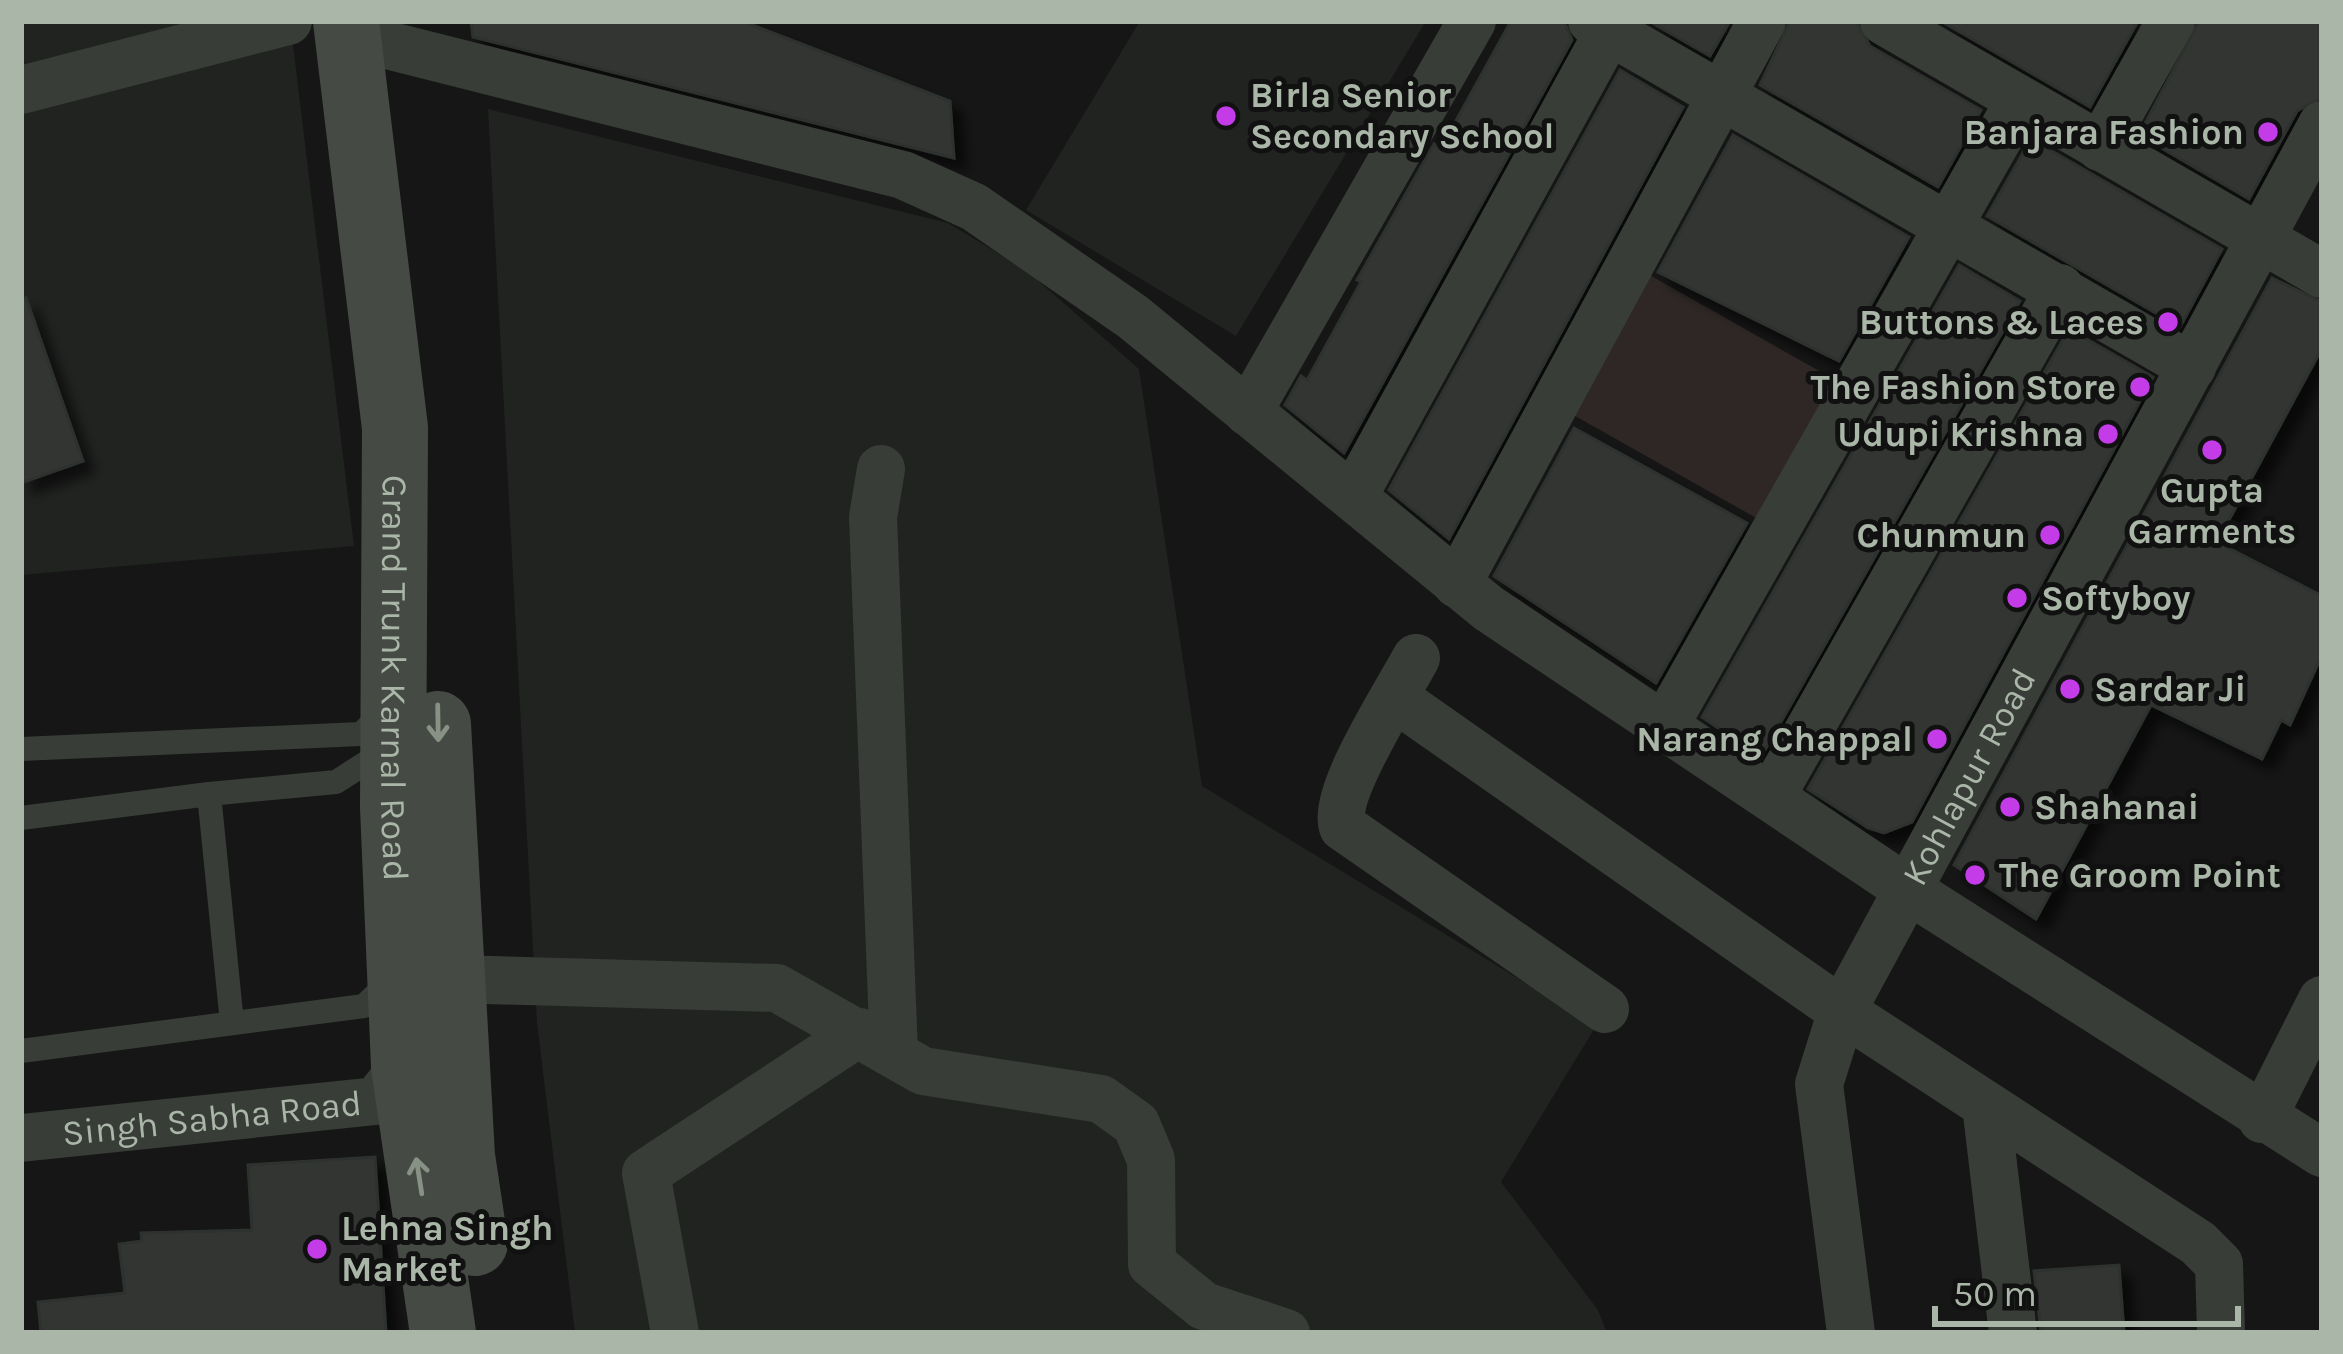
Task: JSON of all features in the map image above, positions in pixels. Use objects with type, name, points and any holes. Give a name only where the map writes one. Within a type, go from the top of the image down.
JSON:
[{"type":"main road","name":"Grand Trunk Karnal Road","points":[[372,29],[395,428],[394,723],[426,975],[443,1333]]},
{"type":"main road","name":"Grand Trunk Karnal Road","points":[[372,29],[434,420],[439,802],[426,975]]},
{"type":"main road","name":"Grand Trunk Karnal Road","points":[[430,1063],[462,1156],[489,1333]]},
{"type":"street","points":[[21,91],[288,21]]},
{"type":"street","points":[[1249,412],[1472,21]]},
{"type":"street","points":[[1457,584],[1762,21]]},
{"type":"street","points":[[1884,21],[2322,274]]},
{"type":"street","points":[[2100,147],[2171,21]]},
{"type":"street","points":[[1352,497],[1600,26],[2192,367]]},
{"type":"street","points":[[372,29],[903,175],[974,206],[1133,317],[1457,584],[1910,892],[2322,1154]]},
{"type":"street","points":[[1665,724],[2020,100]]},
{"type":"street","name":"Kohlapur Road","points":[[1851,1333],[1819,1084],[1842,1011],[2322,125]]},
{"type":"street","points":[[1772,796],[2060,288]]},
{"type":"street","points":[[877,1042],[873,517],[881,470]]},
{"type":"street","points":[[1605,1010],[1343,827],[1341,811],[1362,758],[1406,678],[1842,1011],[2212,1254],[2222,1274],[2222,1333]]},
{"type":"street","points":[[426,975],[778,988],[923,1071],[1101,1100],[1136,1124],[1151,1160],[1152,1264],[1204,1306],[1286,1333]]},
{"type":"street","points":[[2262,1119],[2322,1000]]},
{"type":"street","points":[[675,1333],[646,1173],[877,1042]]},
{"type":"street","name":"Singh Sabha Road","points":[[21,1138],[376,1101],[430,1063]]},
{"type":"street","points":[[1986,1105],[2013,1333]]},
{"type":"lane","points":[[21,749],[361,734],[394,723]]},
{"type":"lane","points":[[21,818],[336,782],[394,723]]},
{"type":"lane","points":[[209,794],[232,1023]]},
{"type":"lane","points":[[21,1051],[364,1006],[426,975]]},
{"type":"shaded area","points":[[21,21],[290,21],[354,546],[21,575]]},
{"type":"shaded area","name":"Birla Senior Secondary School","points":[[1140,21],[1426,21],[1236,336],[1026,210]]},
{"type":"shaded area","points":[[488,109],[948,223],[1026,270],[1139,369],[1202,786],[1596,1026],[1501,1182],[1598,1310],[1607,1333],[575,1333],[537,1023]]},
{"type":"shaded area","points":[[1646,273],[1837,381],[1758,519],[1568,412]]},
{"type":"building","points":[[471,21],[742,21],[950,101],[954,158],[473,37]]},
{"type":"building","points":[[1511,21],[1564,21],[1572,40],[1344,453],[1285,405],[1301,376],[1307,380],[1434,144],[1441,148]]},
{"type":"building","points":[[1649,21],[1730,21],[1710,56]]},
{"type":"building","points":[[1790,21],[1856,21],[1870,46],[1981,110],[1938,187],[1760,85]]},
{"type":"building","points":[[1941,21],[2138,21],[2090,107]]},
{"type":"building","points":[[2199,21],[2322,21],[2322,97],[2297,111],[2249,199],[2139,135]]},
{"type":"building","points":[[1620,70],[1683,107],[1449,539],[1389,490]]},
{"type":"building","points":[[1733,135],[1909,237],[1839,361],[1658,272]]},
{"type":"building","points":[[2031,139],[2222,249],[2180,327],[1987,216]]},
{"type":"building","points":[[1959,265],[2020,301],[1761,757],[1702,717]]},
{"type":"building","points":[[2272,278],[2322,302],[2322,348],[2217,542],[2322,596],[2322,655],[2290,725],[2281,720],[2262,759],[2151,705],[2036,919],[1954,865]]},
{"type":"building","points":[[26,298],[83,461],[21,483],[21,299]]},
{"type":"building","points":[[2069,329],[2153,377],[1912,822],[1884,833],[1868,828],[1808,789]]},
{"type":"building","points":[[1574,428],[1747,523],[1656,683],[1494,576]]},
{"type":"building","points":[[375,1157],[386,1333],[41,1333],[38,1302],[125,1293],[119,1244],[142,1241],[141,1233],[252,1230],[248,1165]]},
{"type":"building","points":[[2119,1265],[2124,1333],[2041,1333],[2034,1271]]},
{"type":"place","name":"Birla Senior Secondary School","points":[[1226,116]]},
{"type":"place","name":"Banjara Fashion","points":[[2268,132]]},
{"type":"place","name":"Buttons & Laces","points":[[2168,322]]},
{"type":"place","name":"The Fashion Store","points":[[2140,387]]},
{"type":"place","name":"Udupi Krishna","points":[[2108,434]]},
{"type":"place","name":"Gupta Garments","points":[[2212,450]]},
{"type":"place","name":"Chunmun","points":[[2050,535]]},
{"type":"place","name":"Softyboy","points":[[2017,598]]},
{"type":"place","name":"Sardar Ji","points":[[2070,689]]},
{"type":"place","name":"Narang Chappal","points":[[1937,739]]},
{"type":"place","name":"Shahanai","points":[[2010,807]]},
{"type":"place","name":"The Groom Point","points":[[1975,875]]},
{"type":"place","name":"Lehna Singh Market","points":[[317,1249]]}]
